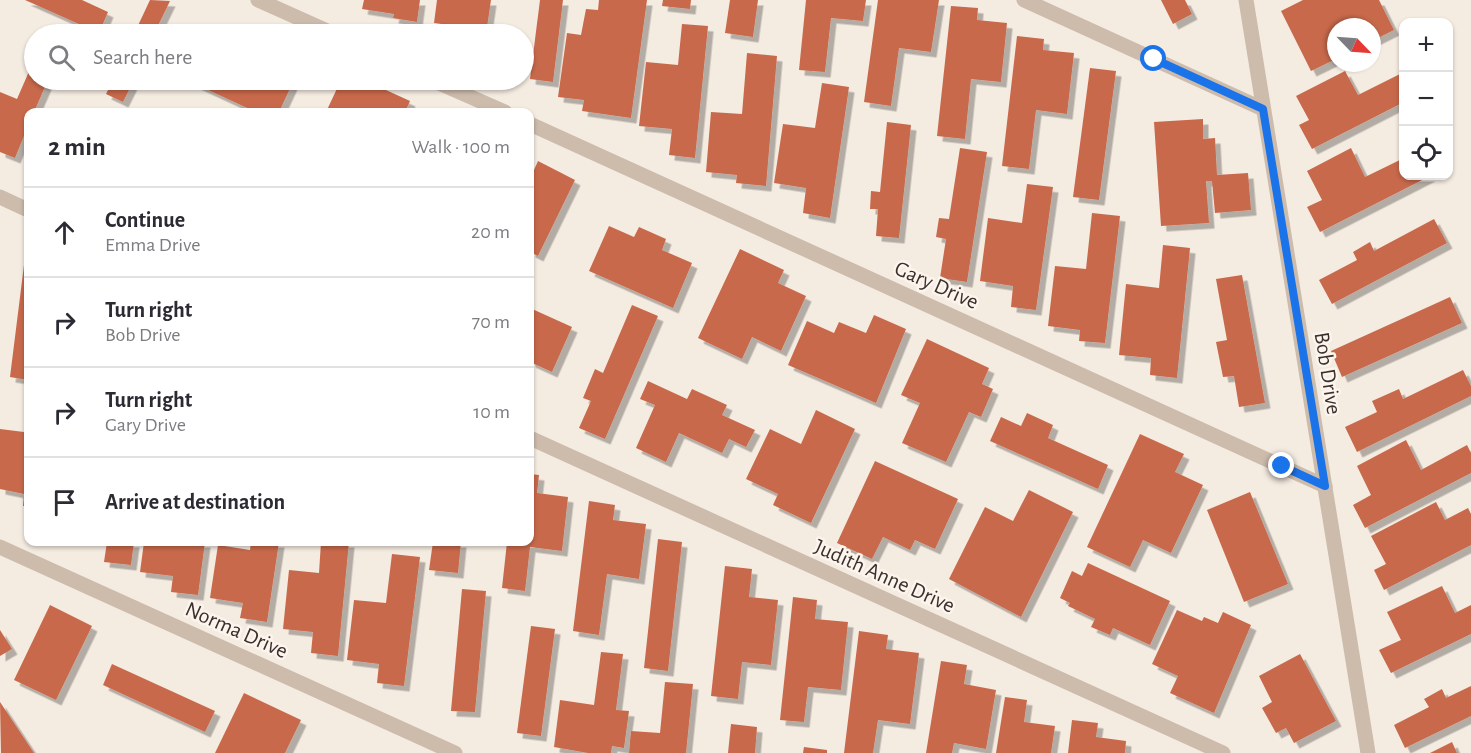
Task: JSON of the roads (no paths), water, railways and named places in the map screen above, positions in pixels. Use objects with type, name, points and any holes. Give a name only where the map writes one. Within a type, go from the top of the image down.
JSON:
[{"type":"street","points":[[258,0],[312,24]]},
{"type":"street","points":[[1024,0],[1263,109]]},
{"type":"street","name":"Bob Drive","points":[[1246,0],[1368,753]]},
{"type":"street","points":[[455,90],[496,108]]},
{"type":"street","name":"Gary Drive","points":[[534,126],[1325,486]]},
{"type":"street","points":[[0,197],[24,208]]},
{"type":"street","name":"Judith Anne Drive","points":[[534,440],[1223,753]]},
{"type":"street","name":"Norma Drive","points":[[0,547],[455,753]]}]
